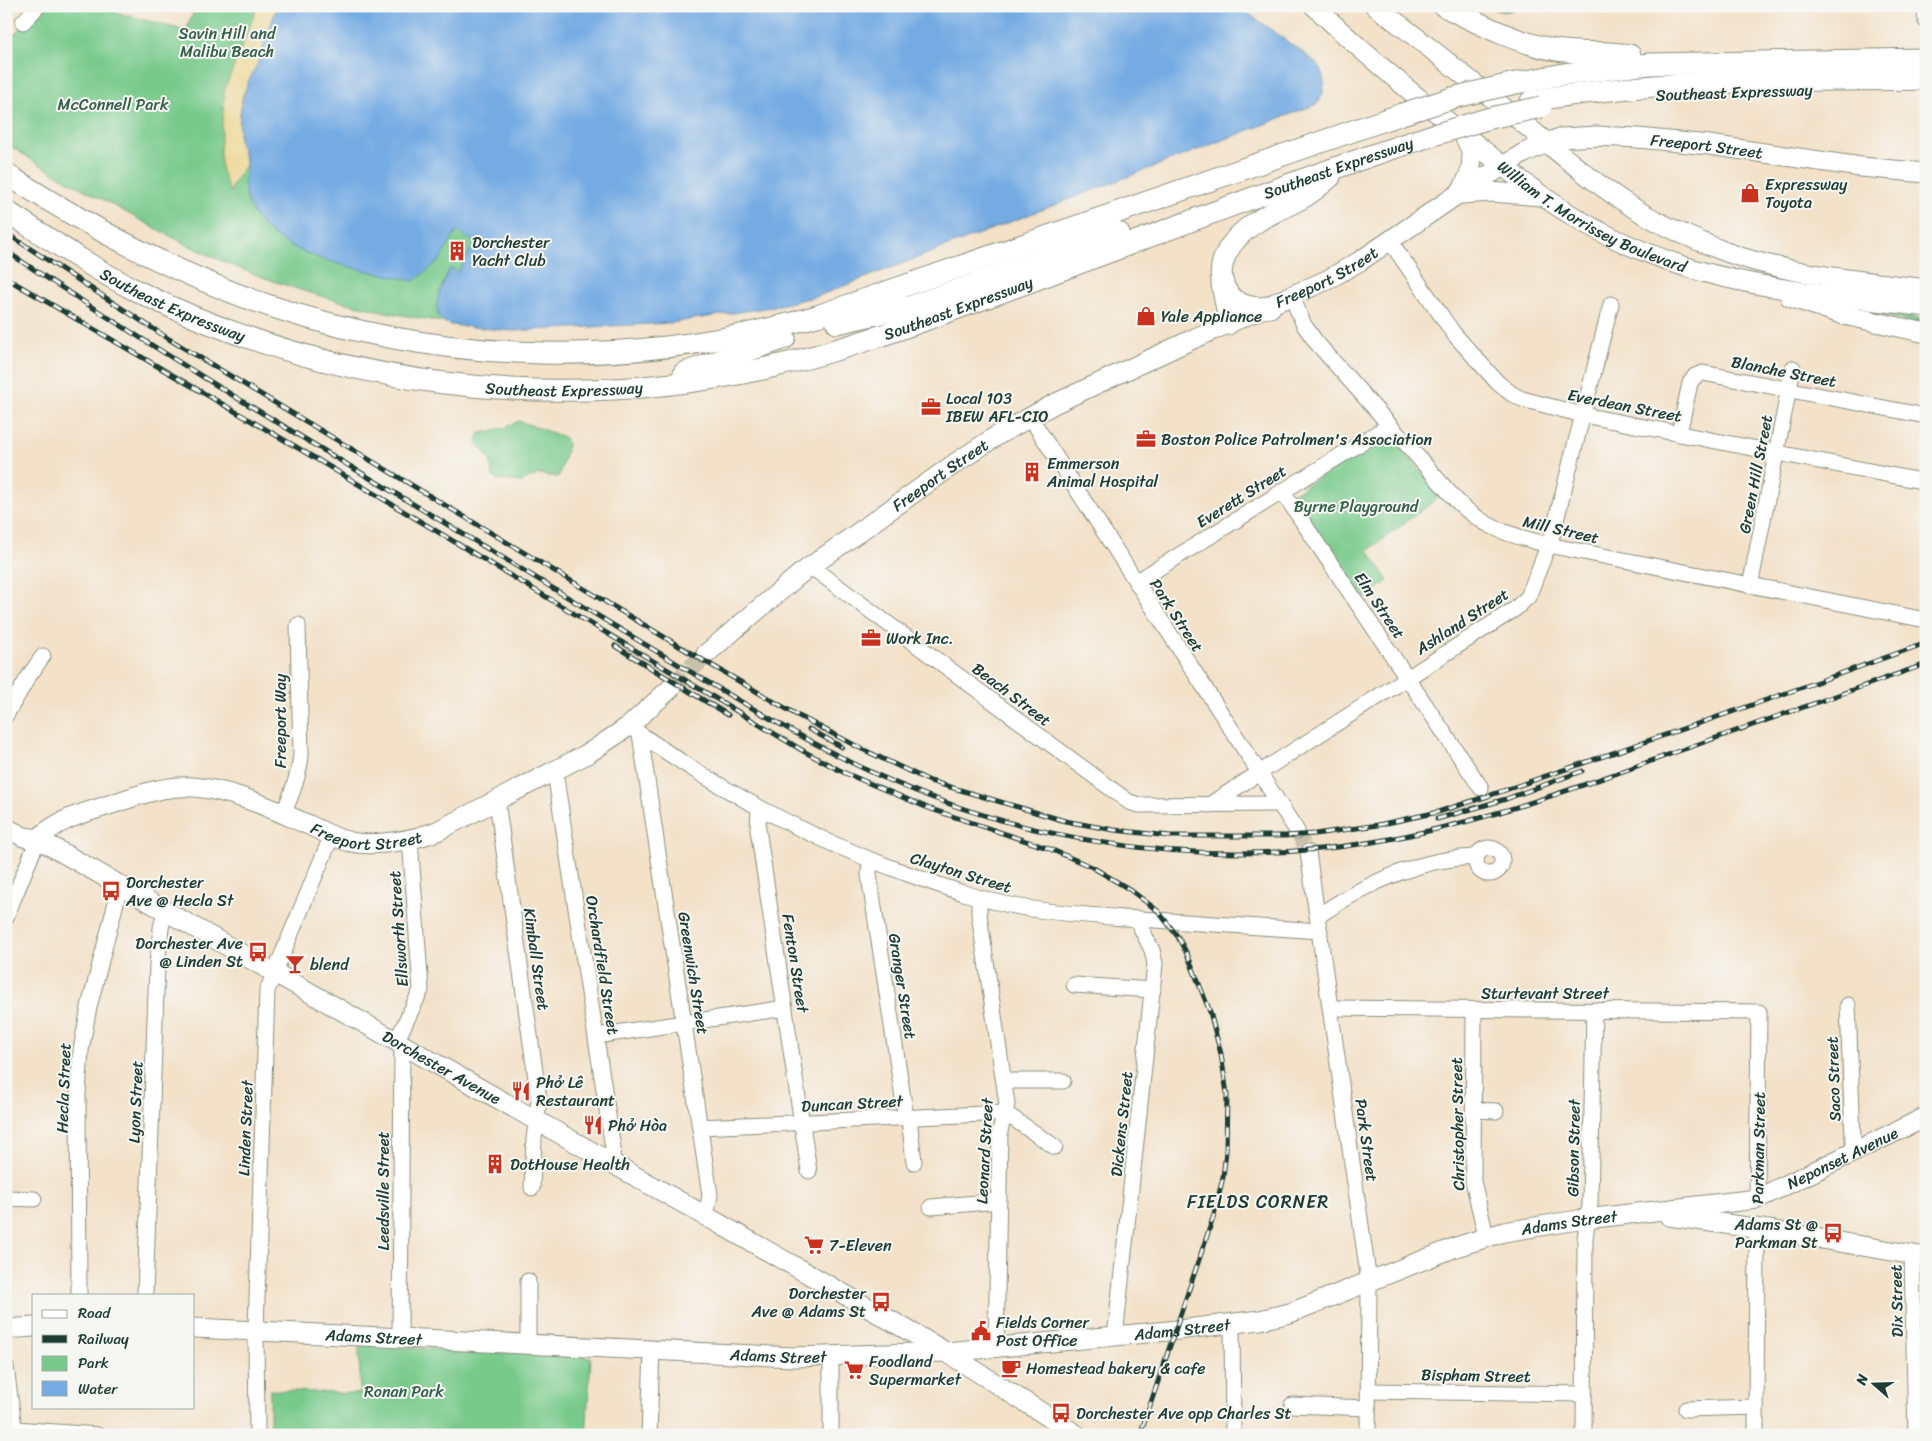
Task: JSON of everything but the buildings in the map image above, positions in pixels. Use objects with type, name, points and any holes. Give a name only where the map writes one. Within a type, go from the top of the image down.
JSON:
[{"type":"highway","points":[[1444,6],[1512,38],[1539,46],[1580,53],[1621,54],[1677,63]]},
{"type":"highway","name":"Southeast Expressway","points":[[6,174],[96,227],[169,265],[268,306],[337,326],[427,344],[516,352],[607,353],[696,344],[782,326],[844,308],[1416,125],[1481,120],[1525,96],[1546,77],[1608,68],[1677,63],[1918,73]]},
{"type":"highway","points":[[1525,96],[1583,80],[1655,73],[1918,73]]},
{"type":"highway","name":"Southeast Expressway","points":[[6,211],[90,265],[138,292],[214,325],[301,355],[381,374],[472,386],[556,391],[638,388],[767,368],[838,349],[933,317],[1348,164],[1416,125],[1456,98],[1525,96],[1613,97],[1918,73]]},
{"type":"highway","points":[[638,388],[807,330],[916,299],[1416,125]]},
{"type":"highway","points":[[1228,324],[1220,270],[1224,259],[1238,236],[1261,218],[1304,197],[1348,164]]},
{"type":"highway","points":[[1221,281],[1228,293],[1242,304],[1257,308],[1270,306]]},
{"type":"highway","points":[[696,344],[807,330]]},
{"type":"main road","name":"William T. Morrissey Boulevard","points":[[1314,6],[1389,74],[1504,166],[1542,196],[1590,226],[1641,250],[1696,270],[1749,282],[1926,307]]},
{"type":"main road","name":"William T. Morrissey Boulevard","points":[[1375,6],[1438,54],[1546,143],[1607,190],[1636,209],[1685,235],[1761,263],[1926,289]]},
{"type":"main road","points":[[1458,194],[1469,177],[1473,162],[1469,145],[1459,130]]},
{"type":"main road","name":"Freeport Street","points":[[706,654],[760,606],[810,566],[968,454],[1030,417],[1228,324],[1292,297],[1348,269],[1458,194],[1524,153],[1546,143],[1560,138],[1589,136],[1638,138],[1709,145],[1861,167],[1926,173]]},
{"type":"main road","points":[[1904,171],[1913,169],[1926,161]]},
{"type":"main road","points":[[1458,194],[1491,192],[1542,196]]},
{"type":"main road","points":[[1749,282],[1844,316],[1926,333]]},
{"type":"main road","name":"Freeport Street","points":[[38,840],[46,831],[62,821],[143,794],[169,788],[192,787],[216,791],[254,802],[348,841],[367,843],[410,839],[437,831],[635,730],[671,688]]},
{"type":"main road","name":"Dorchester Avenue","points":[[6,815],[24,826],[38,840]]},
{"type":"main road","name":"Dorchester Avenue","points":[[6,828],[18,835],[38,840],[946,1352],[1056,1429],[1077,1435]]},
{"type":"main road","name":"Neponset Avenue","points":[[1758,1200],[1926,1117]]},
{"type":"main road","name":"Adams Street","points":[[195,1328],[528,1343],[769,1357],[831,1357],[996,1348],[1115,1337],[1267,1319],[1290,1313],[1486,1236],[1525,1227],[1758,1200]]},
{"type":"main road","name":"Parkman Street","points":[[1757,1229],[1758,1200]]},
{"type":"main road","name":"Adams Street","points":[[1719,1204],[1742,1214],[1757,1229]]},
{"type":"main road","name":"Adams Street","points":[[1643,1212],[1919,1256]]},
{"type":"main road","points":[[6,1329],[32,1328]]},
{"type":"street","points":[[23,22],[38,6]]},
{"type":"street","points":[[1924,6],[1926,21]]},
{"type":"street","name":"Everdean Street","points":[[1390,241],[1450,329],[1503,387],[1527,401],[1583,416],[1926,482]]},
{"type":"street","name":"Mill Street","points":[[1292,297],[1310,334],[1455,499],[1476,518],[1504,533],[1548,545],[1926,620]]},
{"type":"street","name":"Ashland Street","points":[[1258,773],[1522,604],[1530,593],[1552,536],[1611,304]]},
{"type":"street","name":"Green Hill Street","points":[[1750,586],[1793,368]]},
{"type":"street","name":"Blanche Street","points":[[1679,434],[1688,386],[1697,375],[1706,373],[1926,416]]},
{"type":"street","name":"Park Street","points":[[1030,417],[1297,831]]},
{"type":"street","name":"Everett Street","points":[[1136,582],[1390,425]]},
{"type":"street","name":"Elm Street","points":[[1282,491],[1481,788]]},
{"type":"street","name":"Beach Street","points":[[810,566],[1129,802],[1139,805],[1278,804]]},
{"type":"street","name":"Freeport Way","points":[[283,814],[294,789],[301,755],[298,626]]},
{"type":"street","points":[[6,715],[43,656]]},
{"type":"street","name":"Clayton Street","points":[[635,730],[700,774],[759,808],[817,837],[870,860],[979,898],[1043,911],[1320,931]]},
{"type":"street","name":"Greenwich Street","points":[[635,730],[684,1023],[710,1195],[706,1216]]},
{"type":"street","name":"Orchardfield Street","points":[[555,772],[613,1148],[610,1162]]},
{"type":"street","points":[[1209,804],[1258,773]]},
{"type":"street","name":"Kimball Street","points":[[496,801],[539,1100],[534,1138],[532,1188]]},
{"type":"street","name":"Fenton Street","points":[[759,808],[758,829],[809,1171]]},
{"type":"street","name":"Linden Street","points":[[258,1435],[256,1330],[267,990],[332,835]]},
{"type":"street","name":"Ellsworth Street","points":[[399,1043],[421,990],[410,839]]},
{"type":"street","points":[[6,917],[38,840]]},
{"type":"street","name":"Park Street","points":[[1308,852],[1369,1282],[1368,1435]]},
{"type":"street","points":[[1318,916],[1349,895],[1376,881],[1449,858],[1476,857]]},
{"type":"street","name":"Granger Street","points":[[870,860],[868,875],[914,1162]]},
{"type":"street","name":"Hecla Street","points":[[79,1294],[78,1094],[81,1050],[89,1007],[120,886]]},
{"type":"street","name":"Leonard Street","points":[[979,898],[979,914],[1007,1104],[1000,1131],[996,1348]]},
{"type":"street","name":"Lyon Street","points":[[145,1294],[157,965],[161,928],[165,912]]},
{"type":"street","name":"Dickens Street","points":[[1115,1337],[1153,990],[1154,956],[1136,918]]},
{"type":"street","points":[[1074,985],[1153,990]]},
{"type":"street","name":"Saco Street","points":[[1848,1005],[1855,1152]]},
{"type":"street","points":[[596,1036],[785,1008]]},
{"type":"street","name":"Sturtevant Street","points":[[1331,1008],[1759,1012]]},
{"type":"street","name":"Christopher Street","points":[[1474,1010],[1473,1181],[1486,1236]]},
{"type":"street","name":"Gibson Street","points":[[1584,1435],[1586,1238],[1590,1204],[1594,1010]]},
{"type":"street","name":"Parkman Street","points":[[1758,1200],[1759,1012]]},
{"type":"street","name":"Leedsville Street","points":[[399,1043],[400,1337]]},
{"type":"street","points":[[1004,1081],[1064,1081]]},
{"type":"street","points":[[1474,1110],[1496,1111]]},
{"type":"street","points":[[1005,1113],[1055,1147]]},
{"type":"street","name":"Duncan Street","points":[[700,1127],[1005,1113]]},
{"type":"street","points":[[6,1198],[34,1199]]},
{"type":"street","points":[[931,1207],[998,1201]]},
{"type":"street","name":"Parkman Street","points":[[1756,1435],[1757,1229]]},
{"type":"street","name":"Dix Street","points":[[1916,1435],[1919,1256]]},
{"type":"street","points":[[528,1281],[528,1343]]},
{"type":"street","points":[[1232,1324],[1232,1435]]},
{"type":"street","points":[[649,1435],[652,1350]]},
{"type":"street","points":[[831,1357],[831,1435]]},
{"type":"street","points":[[6,1367],[15,1432],[97,1435]]},
{"type":"street","name":"Bispham Street","points":[[1368,1391],[1584,1394]]},
{"type":"street","points":[[1292,1405],[1368,1408]]},
{"type":"street","points":[[1686,1409],[1756,1408]]},
{"type":"shaded area","points":[[1706,6],[1744,6],[1730,10],[1710,9]]},
{"type":"green space","points":[[46,6],[93,6],[186,31],[196,6],[277,6],[268,33],[480,229],[451,325],[338,301],[287,286],[236,267],[142,221],[58,175],[6,143],[6,41]]},
{"type":"green space","points":[[1486,6],[1513,6],[1515,8],[1504,11]]},
{"type":"green space","points":[[1825,302],[1926,320],[1926,326]]},
{"type":"green space","points":[[519,421],[564,437],[568,444],[559,476],[539,474],[522,482],[499,480],[493,477],[489,459],[477,442],[480,433],[504,428]]},
{"type":"green space","name":"Byrne Playground","points":[[1386,437],[1392,438],[1442,495],[1368,550],[1388,581],[1362,599],[1292,494]]},
{"type":"green space","name":"Ronan Park","points":[[359,1345],[591,1357],[586,1435],[270,1435],[270,1390],[360,1394]]},
{"type":"sand","points":[[258,6],[277,6],[259,61],[242,97],[239,139],[246,164],[232,185],[230,193],[221,167],[220,151],[225,89]]},
{"type":"water","points":[[277,6],[1238,6],[1313,60],[1321,69],[1325,85],[1317,104],[818,296],[771,307],[670,323],[513,331],[451,325],[443,321],[438,315],[437,307],[440,291],[450,268],[458,272],[475,243],[457,231],[439,261],[414,281],[342,265],[316,257],[292,247],[272,234],[256,217],[245,192],[246,162],[239,137],[240,112],[244,94],[259,60]]},
{"type":"tunnel","points":[[671,688],[706,654]]},
{"type":"tunnel","points":[[1297,831],[1308,852]]},
{"type":"railway","points":[[6,233],[169,339],[797,715],[862,749],[930,781],[1065,821],[1114,830],[1170,836],[1285,836],[1315,834],[1378,825],[1438,812],[1488,796],[1926,643]]},
{"type":"railway","points":[[6,251],[243,402],[667,658],[790,730],[853,763],[946,803],[1050,833],[1104,843],[1212,853],[1266,853],[1320,849],[1412,835],[1501,812],[1545,798],[1926,664]]},
{"type":"railway","points":[[6,278],[298,448],[805,752],[845,773],[928,808],[1050,849],[1092,867],[1129,889],[1158,911],[1178,937],[1188,956],[1210,1012],[1221,1054],[1227,1094],[1226,1151],[1223,1177],[1214,1215],[1140,1435]]},
{"type":"railway","points":[[615,646],[728,715]]},
{"type":"railway","points":[[809,729],[842,747]]},
{"type":"railway","points":[[1437,819],[1506,799],[1582,771]]},
{"type":"place","name":"Expressway Toyota","points":[[1750,193]]},
{"type":"place","name":"Dorchester Yacht Club","points":[[457,251]]},
{"type":"place","name":"Yale Appliance","points":[[1146,316]]},
{"type":"place","name":"Local 103 IBEW AFL-CIO","points":[[931,407]]},
{"type":"place","name":"Boston Police Patrolmen's Association","points":[[1146,439]]},
{"type":"place","name":"Emmerson Animal Hospital","points":[[1032,472]]},
{"type":"place","name":"Work Inc.","points":[[871,638]]},
{"type":"place","name":"Dorchester Ave @ Hecla St","points":[[111,891]]},
{"type":"place","name":"Dorchester Ave @ Linden St","points":[[258,952]]},
{"type":"place","name":"blend","points":[[295,964]]},
{"type":"place","name":"Phở Lê Restaurant","points":[[521,1091]]},
{"type":"place","name":"Phở Hòa","points":[[593,1125]]},
{"type":"place","name":"DotHouse Health","points":[[495,1164]]},
{"type":"place","name":"Adams St @ Parkman St","points":[[1833,1233]]},
{"type":"place","name":"7-Eleven","points":[[814,1245]]},
{"type":"place","name":"Dorchester Ave @ Adams St","points":[[881,1302]]},
{"type":"place","name":"Fields Corner Post Office","points":[[981,1331]]},
{"type":"place","name":"Homestead bakery & cafe","points":[[1011,1368]]},
{"type":"place","name":"Foodland Supermarket","points":[[854,1370]]},
{"type":"place","name":"Dorchester Ave opp Charles St","points":[[1061,1413]]},
{"type":"district","name":"FIELDS CORNER","points":[[1258,1202]]},
{"type":"park label","name":"Savin Hill and Malibu Beach","points":[[227,42]]},
{"type":"park label","name":"McConnell Park","points":[[113,104]]}]
